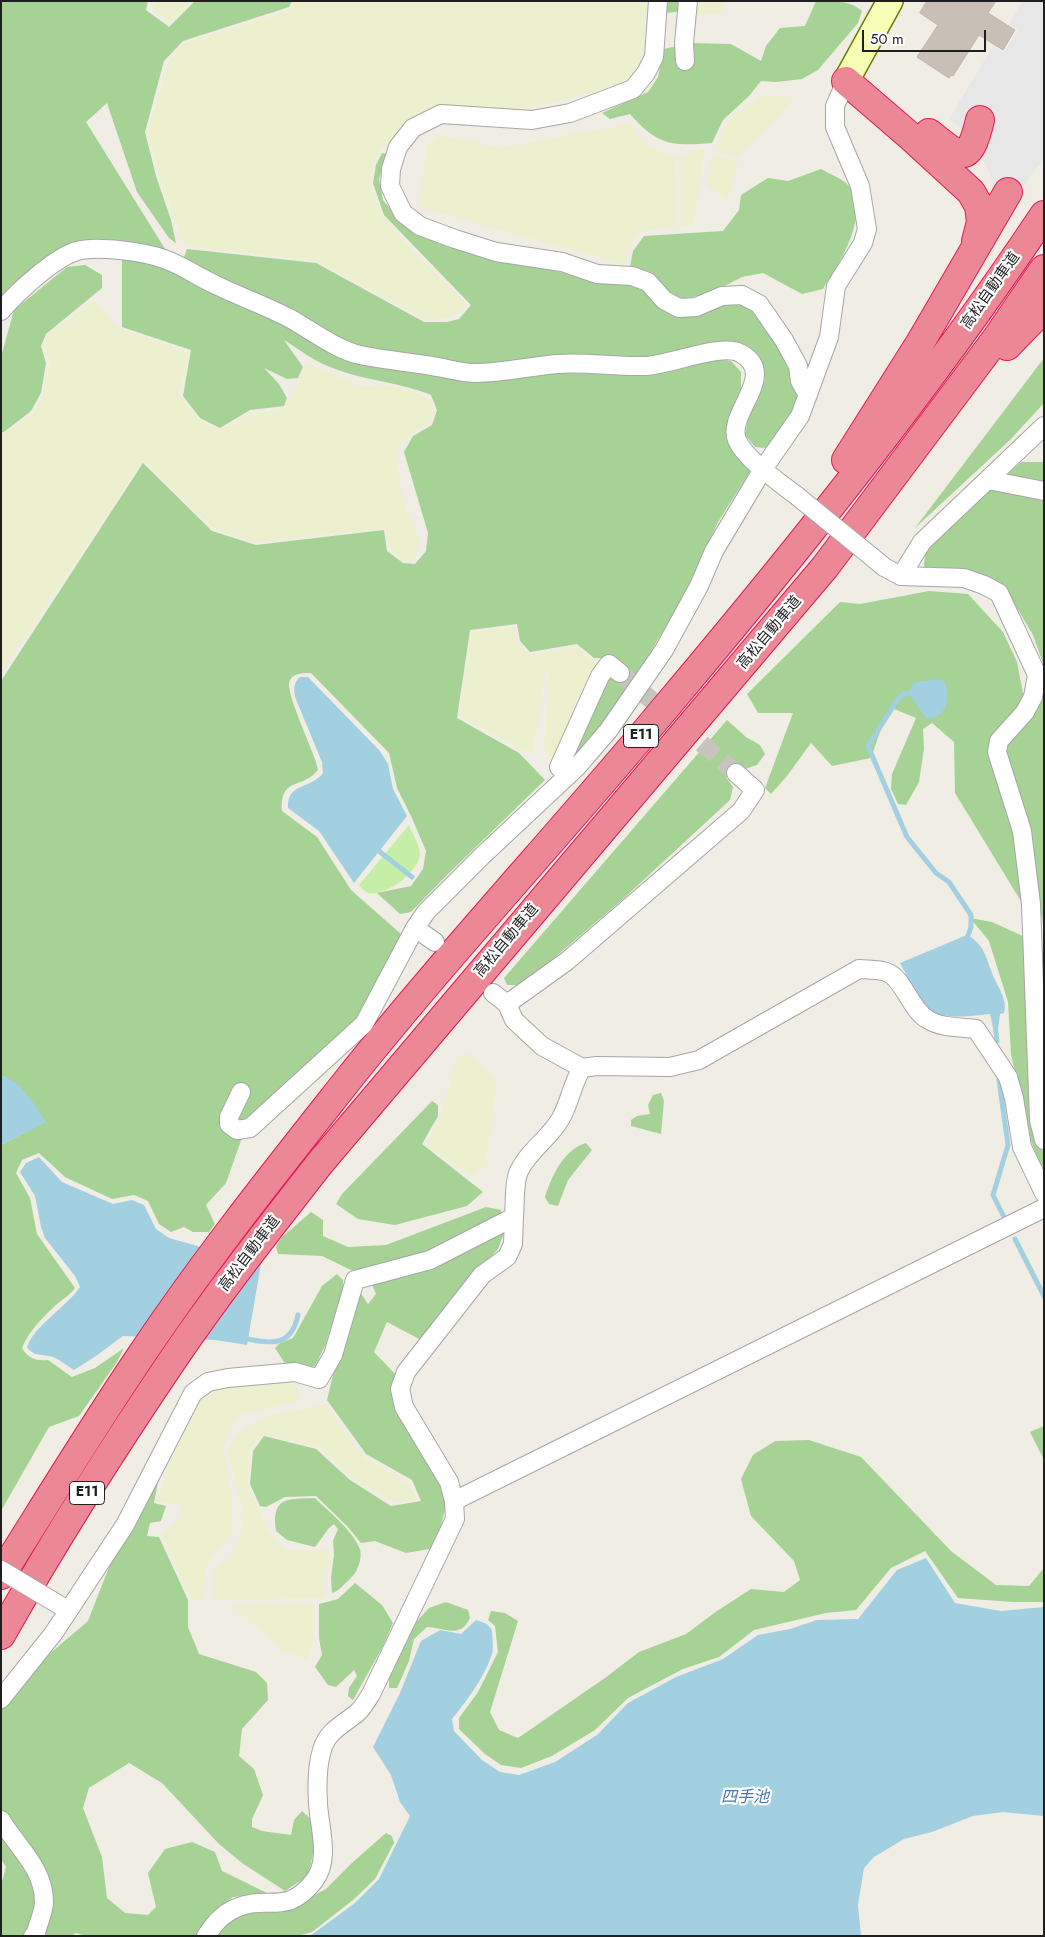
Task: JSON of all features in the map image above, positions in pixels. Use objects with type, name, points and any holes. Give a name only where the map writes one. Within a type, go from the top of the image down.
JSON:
[{"type":"highway","points":[[850,75],[956,153],[964,154],[971,148],[980,120]]},
{"type":"highway","points":[[850,75],[971,192],[979,206],[981,222],[969,259]]},
{"type":"highway","points":[[664,710],[845,462],[920,343],[1008,192]]},
{"type":"highway","name":"高松自動車道","points":[[1,1575],[142,1355],[220,1244],[350,1078],[511,886],[664,710],[809,533],[920,390],[1009,267],[1044,215]]},
{"type":"highway","name":"高松自動車道","points":[[1,1634],[91,1486],[177,1354],[249,1255],[326,1156],[825,568],[996,339],[1044,269]]},
{"type":"highway","points":[[825,568],[876,514],[1000,353],[1044,308]]},
{"type":"street","points":[[658,1],[654,57],[646,74],[633,89],[570,113],[532,120],[441,114],[414,128],[398,147],[391,169],[390,186],[403,213],[420,226],[488,249],[562,262],[597,274],[632,276],[648,282],[664,300],[679,308],[696,307],[722,296],[742,295],[759,304],[784,340],[798,366],[800,381],[808,395]]},
{"type":"street","points":[[685,61],[684,43],[688,1]]},
{"type":"street","points":[[241,1092],[228,1116],[229,1124],[237,1130],[250,1128],[364,1024],[414,928],[426,912],[567,776],[608,732],[664,650],[699,586],[714,550],[763,469],[794,426],[808,395],[829,337],[836,286],[863,243],[867,229],[860,186],[835,127],[835,106],[890,1]]},
{"type":"street","points":[[1,311],[10,299],[60,259],[78,251],[97,249],[124,251],[163,258],[213,284],[288,317],[330,342],[357,354],[475,373],[560,364],[648,366],[724,349],[738,351],[750,359],[755,379],[736,426],[736,438],[742,448],[763,469],[884,568],[902,576],[964,578],[999,592],[1038,675],[1033,697],[1025,712],[999,741],[997,752],[1022,831],[1026,858],[1031,904],[1040,1120],[1044,1140]]},
{"type":"street","points":[[902,576],[922,542],[1044,426]]},
{"type":"street","points":[[988,480],[1044,491]]},
{"type":"street","points":[[567,776],[559,767],[600,676],[609,664],[620,673]]},
{"type":"street","points":[[508,1004],[567,961],[741,811],[755,790],[736,773]]},
{"type":"street","points":[[414,928],[435,942]]},
{"type":"street","points":[[493,992],[508,1004],[514,1020],[542,1046],[582,1068],[597,1066],[670,1067],[699,1060],[859,969],[888,972],[896,979],[914,1007],[926,1019],[944,1026],[976,1029],[1008,1077],[1014,1098],[1022,1147],[1044,1193]]},
{"type":"street","points":[[206,1936],[222,1916],[236,1908],[248,1904],[277,1904],[297,1898],[316,1879],[323,1858],[318,1803],[322,1749],[332,1731],[359,1711],[371,1694],[455,1519],[454,1501],[449,1482],[404,1407],[400,1389],[406,1372],[482,1276],[507,1257],[513,1244],[518,1173],[529,1156],[551,1134],[562,1117],[577,1076],[582,1068]]},
{"type":"street","points":[[454,1501],[1044,1208]]},
{"type":"street","points":[[1,1699],[53,1634],[65,1608],[125,1526],[193,1393],[208,1382],[228,1378],[295,1372],[319,1379],[333,1355],[355,1280],[430,1260],[514,1217]]},
{"type":"street","points":[[1,1570],[65,1608]]},
{"type":"street","points":[[1,1820],[34,1864],[42,1882],[44,1904],[36,1933],[33,1936]]},
{"type":"green space","points":[[1,1],[148,1],[146,10],[169,27],[195,1],[292,1],[289,7],[183,41],[164,61],[145,132],[176,243],[169,238],[137,192],[107,103],[86,122],[167,252],[108,242],[1,299]]},
{"type":"green space","points":[[155,1],[191,1],[170,22],[152,9]]},
{"type":"green space","points":[[295,1],[650,1],[644,56],[636,72],[625,84],[516,112],[436,105],[415,115],[395,140],[381,149],[376,156],[369,185],[382,215],[408,246],[467,304],[458,314],[447,318],[426,320],[316,261],[185,246],[159,175],[148,133],[168,62],[182,44],[291,10]]},
{"type":"green space","points":[[666,1],[684,1],[683,11],[666,13]]},
{"type":"green space","points":[[695,1],[726,1],[722,13],[694,16]]},
{"type":"green space","points":[[816,1],[841,2],[857,7],[862,11],[858,23],[818,70],[802,79],[776,82],[761,81],[749,96],[723,120],[712,143],[676,144],[666,142],[640,125],[630,114],[610,119],[602,113],[648,92],[658,77],[664,49],[690,43],[731,44],[761,61],[766,46],[780,28],[805,26]]},
{"type":"green space","points":[[759,96],[796,97],[738,157],[715,151],[728,121]]},
{"type":"green space","points":[[630,121],[643,144],[675,158],[675,227],[640,232],[627,250],[626,265],[419,207],[427,145],[440,135],[499,148],[614,127]]},
{"type":"green space","points":[[705,148],[693,225],[680,227],[679,157]]},
{"type":"green space","points":[[382,153],[386,154],[379,179],[383,200],[404,225],[445,246],[503,262],[555,271],[597,282],[624,282],[642,288],[671,315],[693,317],[718,306],[735,302],[754,308],[781,351],[798,393],[795,409],[786,426],[765,448],[755,447],[745,435],[748,419],[765,379],[758,359],[747,346],[728,341],[648,359],[473,364],[359,347],[183,260],[187,249],[316,263],[424,322],[447,322],[459,319],[471,305],[384,215],[373,183],[376,165]]},
{"type":"green space","points":[[712,155],[738,161],[727,201],[707,184]]},
{"type":"green space","points":[[821,169],[848,185],[854,197],[856,210],[855,224],[844,253],[823,289],[802,294],[763,273],[742,277],[711,293],[683,299],[670,293],[656,278],[630,267],[633,251],[644,236],[723,231],[739,210],[741,195],[768,178],[788,181]]},
{"type":"green space","points":[[122,258],[167,267],[284,323],[357,362],[559,373],[648,375],[716,359],[731,361],[741,372],[741,390],[729,418],[729,438],[733,452],[751,470],[718,522],[681,601],[636,676],[619,703],[579,753],[574,749],[609,658],[594,658],[577,644],[530,652],[520,641],[517,624],[470,630],[457,718],[519,753],[545,780],[411,912],[400,914],[377,893],[411,886],[423,869],[426,851],[397,788],[389,753],[311,673],[297,674],[290,680],[292,699],[318,770],[312,776],[288,788],[282,800],[282,811],[317,837],[351,890],[401,934],[368,1003],[350,1029],[243,1135],[226,1183],[206,1205],[215,1224],[209,1232],[193,1232],[184,1227],[171,1232],[159,1224],[148,1201],[134,1195],[112,1199],[65,1177],[39,1153],[22,1160],[16,1173],[30,1198],[37,1234],[75,1288],[37,1324],[22,1348],[30,1357],[36,1360],[48,1360],[72,1377],[95,1368],[124,1348],[117,1362],[79,1416],[49,1427],[1,1511],[1,1145],[45,1122],[7,1078],[1,1076],[1,681],[143,463],[212,531],[256,545],[384,530],[387,551],[403,563],[415,564],[426,551],[428,533],[404,452],[413,436],[432,425],[437,410],[431,395],[404,386],[349,374],[313,359],[284,340],[303,367],[298,378],[287,379],[264,368],[279,384],[287,398],[284,406],[250,410],[220,428],[200,418],[183,396],[191,350],[122,327]]},
{"type":"green space","points":[[85,265],[102,275],[102,288],[46,334],[41,346],[46,363],[41,393],[31,411],[4,432],[1,432],[1,357],[14,310],[67,267]]},
{"type":"green space","points":[[94,300],[117,328],[188,352],[180,396],[197,419],[220,430],[251,413],[284,410],[307,364],[360,386],[384,385],[411,391],[429,398],[434,412],[429,424],[413,432],[395,452],[403,501],[419,538],[417,554],[413,561],[403,561],[389,548],[386,528],[257,542],[214,529],[143,460],[1,673],[1,435],[33,414],[43,395],[50,363],[43,345],[48,335]]},
{"type":"green space","points":[[1044,358],[1044,403],[1010,440],[915,528]]},
{"type":"green space","points":[[1021,462],[1044,462],[1044,666],[1033,635],[1008,593],[937,574],[924,567],[925,554],[940,535]]},
{"type":"green space","points":[[929,591],[968,594],[1003,632],[1017,662],[1023,693],[1035,703],[1044,685],[1044,935],[1042,916],[1022,903],[955,793],[954,742],[932,723],[923,729],[924,749],[919,782],[906,805],[898,804],[891,789],[892,774],[916,718],[894,709],[882,726],[871,758],[832,766],[811,743],[771,794],[765,788],[793,713],[758,713],[747,694],[840,602],[860,604]]},
{"type":"green space","points":[[515,627],[517,643],[528,655],[576,647],[592,661],[598,663],[592,670],[554,759],[550,760],[544,749],[549,673],[545,673],[532,755],[459,716],[472,632]]},
{"type":"green space","points":[[727,720],[746,737],[760,745],[765,754],[757,765],[745,769],[738,767],[726,777],[733,787],[730,800],[622,900],[527,981],[519,985],[507,985],[504,978]]},
{"type":"green space","points":[[409,825],[420,850],[418,861],[414,868],[400,882],[391,887],[375,893],[367,892],[359,885]]},
{"type":"green space","points":[[970,918],[992,922],[1025,937],[1040,965],[1044,951],[1044,1167],[1039,1163],[1027,1129],[1011,1054],[1008,1002],[989,941]]},
{"type":"green space","points":[[471,1054],[497,1083],[485,1166],[472,1175],[426,1145],[440,1119],[456,1058]]},
{"type":"green space","points":[[661,1093],[664,1101],[661,1134],[631,1126],[631,1120],[637,1116],[650,1114],[648,1105],[653,1095]]},
{"type":"green space","points":[[432,1101],[438,1105],[438,1116],[422,1144],[483,1192],[467,1206],[395,1225],[358,1219],[336,1204],[342,1194]]},
{"type":"green space","points":[[586,1143],[592,1150],[568,1180],[558,1206],[549,1204],[545,1197],[555,1173],[571,1151]]},
{"type":"green space","points":[[486,1207],[501,1210],[502,1216],[431,1253],[378,1269],[351,1270],[322,1256],[278,1254],[276,1247],[281,1238],[311,1212],[323,1220],[323,1236],[348,1247],[386,1245]]},
{"type":"green space","points":[[501,1228],[504,1233],[498,1249],[423,1341],[387,1322],[374,1352],[397,1376],[445,1485],[445,1509],[440,1530],[430,1549],[406,1553],[375,1541],[361,1543],[347,1526],[316,1496],[285,1497],[266,1507],[260,1506],[250,1484],[253,1451],[264,1436],[316,1449],[350,1480],[391,1506],[421,1501],[412,1480],[366,1454],[327,1400],[334,1371],[356,1299],[360,1292],[368,1304],[376,1294],[371,1282]]},
{"type":"green space","points":[[337,1274],[343,1280],[343,1288],[325,1346],[315,1366],[303,1369],[284,1362],[275,1348],[280,1343],[293,1338],[322,1286]]},
{"type":"green space","points":[[298,1381],[298,1401],[241,1415],[229,1427],[223,1451],[232,1494],[232,1530],[206,1567],[202,1600],[191,1599],[162,1534],[179,1520],[182,1504],[157,1502],[169,1461],[198,1402],[210,1389]]},
{"type":"green space","points":[[326,1405],[363,1457],[409,1484],[417,1500],[394,1502],[351,1477],[319,1447],[262,1434],[250,1449],[247,1484],[267,1528],[285,1550],[330,1551],[328,1568],[323,1572],[325,1598],[213,1600],[216,1567],[229,1559],[240,1538],[244,1513],[232,1471],[229,1451],[235,1436],[252,1424],[274,1414]]},
{"type":"green space","points":[[1044,1426],[1044,1460],[1030,1432]]},
{"type":"green space","points":[[809,1440],[861,1457],[951,1551],[996,1585],[1029,1586],[1044,1568],[1044,1602],[958,1598],[925,1551],[891,1568],[856,1610],[826,1613],[754,1630],[719,1657],[683,1669],[628,1698],[595,1730],[552,1756],[521,1768],[501,1765],[485,1754],[459,1729],[459,1718],[478,1692],[498,1652],[495,1626],[488,1620],[491,1611],[505,1613],[518,1621],[490,1712],[499,1730],[518,1738],[639,1652],[686,1634],[751,1589],[784,1592],[800,1580],[794,1561],[751,1516],[741,1479],[753,1455],[775,1441]]},
{"type":"green space","points":[[162,1461],[154,1503],[166,1506],[161,1521],[150,1523],[147,1536],[159,1537],[188,1600],[188,1627],[199,1654],[256,1672],[267,1683],[268,1700],[242,1729],[239,1756],[254,1769],[263,1795],[252,1819],[252,1827],[262,1831],[291,1835],[294,1820],[302,1811],[314,1822],[314,1849],[308,1876],[285,1891],[242,1863],[219,1844],[162,1783],[129,1763],[89,1788],[83,1808],[102,1857],[107,1898],[125,1913],[148,1915],[156,1907],[148,1873],[165,1849],[192,1842],[215,1852],[222,1871],[267,1893],[233,1897],[210,1914],[196,1936],[86,1936],[76,1933],[71,1936],[40,1936],[46,1926],[53,1893],[22,1833],[1,1809],[1,1709],[14,1690],[47,1656],[88,1621],[113,1557]]},
{"type":"green space","points":[[315,1498],[345,1527],[359,1547],[361,1555],[359,1565],[353,1576],[337,1591],[332,1593],[333,1541],[338,1529],[334,1524],[315,1547],[287,1540],[276,1531],[276,1511],[279,1505],[289,1500]]},
{"type":"green space","points":[[355,1583],[382,1605],[393,1623],[383,1646],[353,1700],[348,1696],[349,1688],[357,1676],[354,1670],[336,1687],[328,1685],[315,1667],[322,1655],[319,1638],[319,1604],[338,1599]]},
{"type":"green space","points":[[446,1602],[468,1610],[470,1618],[462,1628],[457,1630],[427,1627],[414,1639],[409,1661],[397,1688],[389,1688],[389,1672],[409,1630],[429,1608]]},
{"type":"green space","points":[[313,1604],[313,1637],[308,1660],[280,1649],[232,1605]]},
{"type":"green space","points":[[1,1830],[26,1868],[36,1892],[36,1906],[24,1936],[1,1936],[1,1885],[6,1867],[1,1859]]},
{"type":"green space","points":[[386,1833],[392,1836],[394,1843],[375,1879],[353,1900],[312,1932],[298,1936],[212,1936],[246,1909],[294,1906],[326,1889]]},
{"type":"shaded area","points":[[1023,1],[1044,1],[1044,160],[1033,172],[999,226],[991,213],[992,180],[987,167],[959,126],[949,119],[993,46],[1004,53],[1018,30],[1009,24]]},
{"type":"water","points":[[300,677],[308,677],[380,751],[388,764],[393,789],[407,816],[354,883],[319,831],[288,808],[291,794],[295,790],[312,782],[323,773],[322,762],[295,697],[294,686]]},
{"type":"water","points":[[936,679],[944,681],[947,694],[946,706],[943,711],[933,718],[926,718],[909,694],[913,683]]},
{"type":"water","points":[[967,935],[977,942],[984,951],[1005,1002],[1004,1013],[1000,1014],[998,1030],[994,1031],[990,1014],[946,1016],[929,1010],[916,994],[900,963]]},
{"type":"water","points":[[1,1076],[9,1079],[22,1089],[46,1122],[1,1145]]},
{"type":"water","points":[[39,1157],[62,1182],[113,1204],[132,1200],[144,1205],[156,1229],[169,1238],[261,1264],[247,1345],[216,1340],[123,1336],[74,1370],[55,1358],[35,1354],[30,1351],[27,1348],[36,1332],[80,1287],[75,1276],[45,1238],[35,1196],[20,1172],[26,1163]]},
{"type":"water","name":"四手池","points":[[926,1558],[955,1603],[1001,1611],[1044,1607],[1044,1816],[1003,1812],[973,1816],[932,1832],[904,1839],[874,1857],[864,1868],[858,1905],[861,1936],[310,1936],[355,1903],[379,1879],[410,1816],[400,1802],[391,1775],[373,1747],[400,1693],[421,1641],[440,1630],[461,1634],[476,1620],[487,1624],[492,1630],[493,1651],[489,1662],[475,1688],[452,1719],[454,1731],[482,1760],[500,1772],[519,1775],[555,1762],[597,1735],[628,1703],[676,1677],[723,1659],[758,1635],[790,1629],[817,1620],[858,1619],[897,1570]]},
{"type":"building","points":[[927,1],[996,1],[988,13],[1015,30],[1003,50],[979,35],[953,76],[951,75],[949,78],[917,57],[938,25],[920,13]]},
{"type":"waterway","points":[[916,692],[903,694],[898,699],[868,746],[907,837],[936,873],[949,882],[971,915],[971,927],[966,941]]},
{"type":"waterway","points":[[375,848],[412,877]]},
{"type":"waterway","points":[[995,1025],[997,1041]]},
{"type":"waterway","points":[[999,1080],[1008,1145],[993,1195],[1004,1217]]},
{"type":"waterway","points":[[1015,1239],[1044,1296]]},
{"type":"waterway","points":[[242,1338],[270,1342],[284,1339],[295,1326],[298,1315]]},
{"type":"tunnel","points":[[620,673],[736,773]]}]
